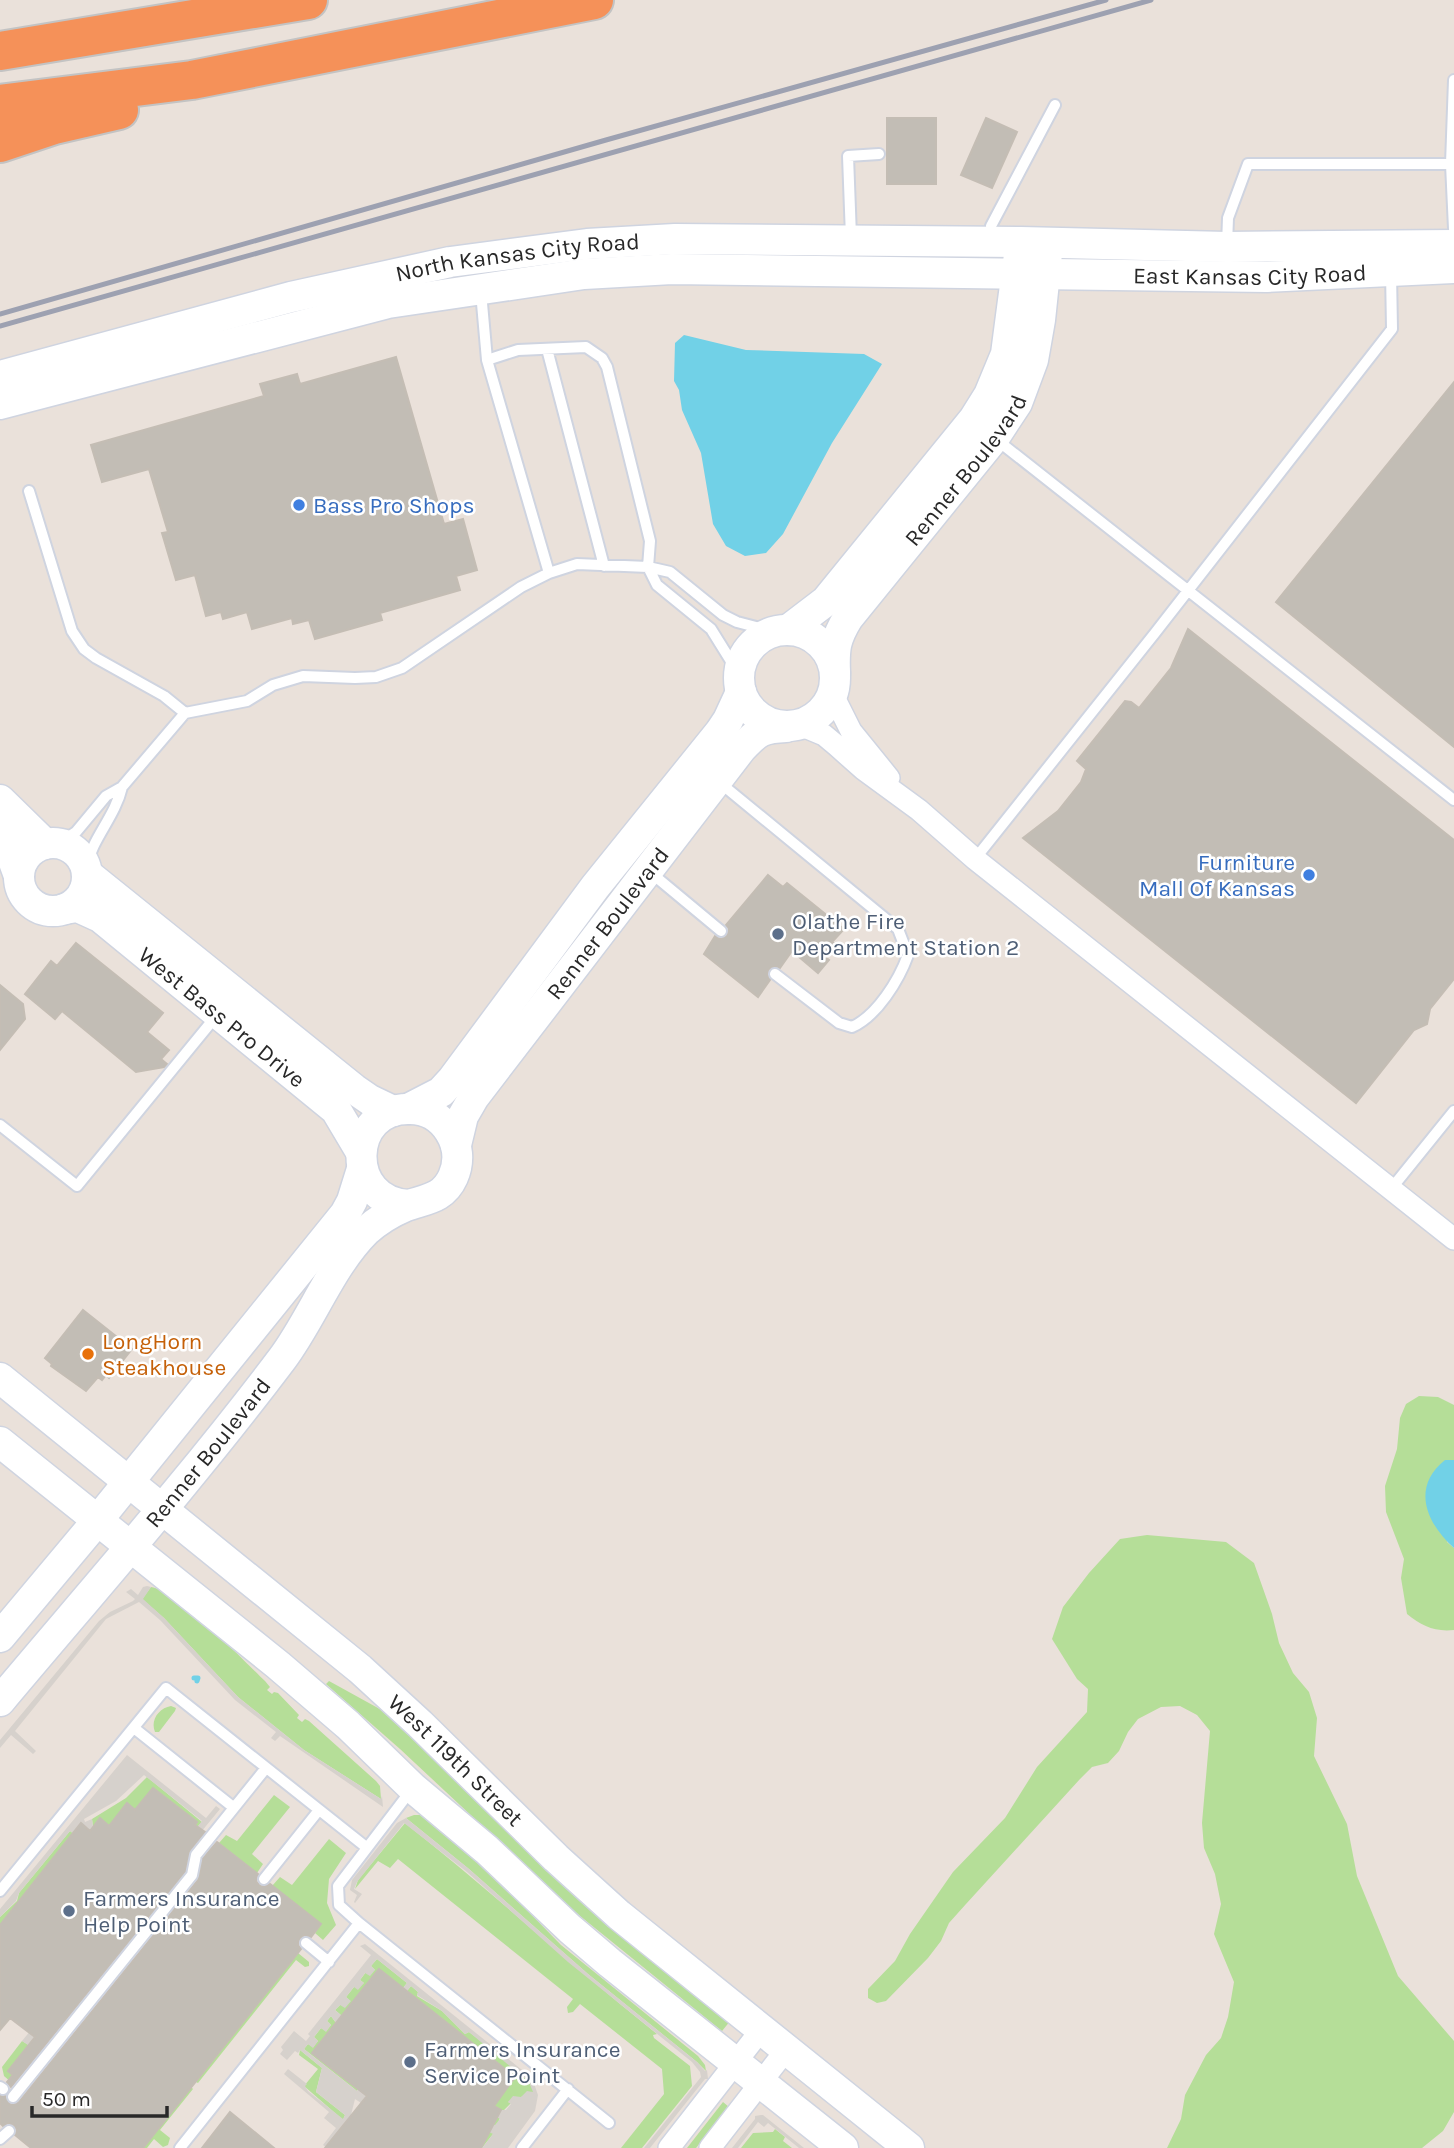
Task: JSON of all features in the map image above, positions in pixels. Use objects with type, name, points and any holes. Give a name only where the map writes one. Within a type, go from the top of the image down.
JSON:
[{"type":"highway","points":[[0,26],[215,4],[308,0]]},
{"type":"highway","points":[[0,104],[191,80],[594,0]]},
{"type":"highway","points":[[0,51],[215,4]]},
{"type":"highway","points":[[0,142],[54,125],[164,100],[191,80]]},
{"type":"main road","name":"North Kansas City Road","points":[[0,404],[388,303],[479,273],[587,244],[663,240],[1020,242]]},
{"type":"main road","name":"East Kansas City Road","points":[[1020,242],[1227,247],[1454,245]]},
{"type":"main road","name":"Renner Boulevard","points":[[834,684],[834,649],[848,618],[994,438],[1027,382],[1040,320],[1031,273],[1020,242]]},
{"type":"main road","name":"East Kansas City Road","points":[[1031,273],[1267,277],[1454,268]]},
{"type":"main road","name":"North Kansas City Road","points":[[0,376],[291,297],[479,273],[584,274],[672,269],[1031,273]]},
{"type":"main road","name":"Renner Boulevard","points":[[782,631],[826,601],[974,419],[989,396],[1006,354],[1031,273]]},
{"type":"main road","points":[[782,631],[814,639],[832,660],[834,684],[825,708],[814,719],[793,726],[771,724],[758,716],[747,706],[740,683],[743,660],[750,647],[761,638],[782,631]]},
{"type":"main road","name":"Renner Boulevard","points":[[401,1110],[441,1091],[453,1080],[596,887],[720,732],[728,720],[740,683]]},
{"type":"main road","name":"Renner Boulevard","points":[[456,1145],[463,1116],[474,1097],[717,780],[752,737],[766,728],[793,726]]},
{"type":"main road","points":[[0,800],[52,844]]},
{"type":"main road","points":[[0,835],[10,851],[26,897],[43,909],[64,909],[81,896],[86,870],[78,854],[69,847],[52,844],[35,848],[21,865],[19,876]]},
{"type":"main road","name":"West Bass Pro Drive","points":[[86,870],[354,1089],[370,1100],[401,1110]]},
{"type":"main road","name":"West Bass Pro Drive","points":[[64,909],[78,907],[100,917],[336,1110],[361,1161]]},
{"type":"main road","points":[[401,1110],[424,1111],[438,1119],[449,1130],[456,1145],[455,1171],[447,1186],[434,1198],[409,1205],[394,1203],[379,1195],[369,1184],[361,1161],[364,1139],[371,1127],[381,1117],[401,1110]]},
{"type":"main road","name":"Renner Boulevard","points":[[0,1637],[345,1214],[352,1201],[361,1161]]},
{"type":"main road","name":"Renner Boulevard","points":[[0,1701],[183,1484],[283,1357],[366,1231],[409,1205]]},
{"type":"main road","name":"West 119th Street","points":[[0,1378],[360,1669],[619,1915],[909,2148]]},
{"type":"main road","name":"West 119th Street","points":[[0,1442],[278,1665],[487,1850],[600,1955],[843,2148]]},
{"type":"street","points":[[834,684],[851,731],[883,772],[919,810]]},
{"type":"street","points":[[793,726],[824,735],[863,769],[919,810],[975,859],[1454,1239]]},
{"type":"street","points":[[669,2148],[761,2030]]},
{"type":"street","points":[[710,2148],[786,2050]]},
{"type":"lane","points":[[1454,80],[1451,164],[1454,229]]},
{"type":"lane","points":[[1020,242],[991,226],[1055,105]]},
{"type":"lane","points":[[851,240],[848,156],[878,154]]},
{"type":"lane","points":[[1227,247],[1228,218],[1248,164],[1451,164]]},
{"type":"lane","points":[[975,859],[1392,329],[1391,271]]},
{"type":"lane","points":[[479,273],[487,360],[549,573]]},
{"type":"lane","points":[[487,360],[518,350],[586,347],[602,358],[607,368],[650,541],[648,567],[657,585],[711,629],[740,683]]},
{"type":"lane","points":[[547,349],[604,566]]},
{"type":"lane","points":[[994,438],[1454,800]]},
{"type":"lane","points":[[29,491],[72,631],[84,649],[96,659],[164,696],[185,713]]},
{"type":"lane","points":[[52,844],[76,832],[106,796],[122,787],[185,713],[247,701],[273,685],[303,676],[376,677],[402,667],[521,587],[549,573],[577,564],[648,567],[670,572],[737,622],[782,631]]},
{"type":"lane","points":[[717,780],[898,929],[908,955],[900,978],[863,1022],[852,1027],[839,1023],[775,974]]},
{"type":"lane","points":[[86,870],[90,852],[118,805],[122,787]]},
{"type":"lane","points":[[649,871],[721,931]]},
{"type":"lane","points":[[0,1125],[77,1186],[218,1014]]},
{"type":"lane","points":[[1391,1189],[1454,1111]]},
{"type":"lane","points":[[0,1891],[166,1688],[366,1847]]},
{"type":"lane","points":[[134,1728],[233,1807]]},
{"type":"lane","points":[[13,2097],[192,1875],[196,1856],[265,1768]]},
{"type":"lane","points":[[414,1788],[338,1885],[339,1905],[609,2123]]},
{"type":"lane","points":[[264,1879],[319,1811]]},
{"type":"lane","points":[[180,2148],[359,1923]]},
{"type":"lane","points":[[306,1943],[329,1962]]},
{"type":"lane","points":[[522,2148],[568,2089]]},
{"type":"lane","points":[[0,2139],[9,2130]]},
{"type":"green space","points":[[1419,1396],[1438,1397],[1454,1405],[1454,1460],[1445,1460],[1447,1542],[1454,1548],[1454,1630],[1429,1627],[1407,1614],[1401,1578],[1404,1559],[1386,1512],[1385,1486],[1397,1449],[1400,1418],[1406,1404]]},
{"type":"green space","points":[[1147,1535],[1226,1542],[1254,1563],[1279,1643],[1293,1673],[1309,1692],[1317,1718],[1314,1756],[1347,1824],[1357,1876],[1398,1976],[1454,2041],[1454,2112],[1443,2131],[1422,2148],[1167,2148],[1181,2119],[1185,2095],[1206,2055],[1221,2038],[1234,1982],[1214,1934],[1221,1904],[1215,1874],[1204,1848],[1202,1823],[1210,1731],[1197,1715],[1180,1706],[1161,1707],[1138,1719],[1119,1751],[1108,1763],[1092,1767],[1080,1779],[949,1923],[941,1941],[928,1958],[886,2001],[877,2003],[868,1998],[868,1989],[895,1961],[910,1934],[953,1872],[1005,1818],[1037,1767],[1087,1712],[1088,1689],[1077,1679],[1052,1639],[1063,1607],[1120,1539]]},
{"type":"green space","points":[[151,1587],[163,1591],[193,1613],[265,1681],[270,1687],[267,1690],[272,1694],[278,1693],[299,1715],[297,1718],[302,1722],[305,1719],[309,1721],[376,1781],[380,1786],[381,1799],[304,1750],[238,1697],[164,1618],[142,1599]]},
{"type":"green space","points":[[329,1681],[387,1713],[731,2020],[722,2031],[569,1907],[400,1749],[326,1684]]},
{"type":"green space","points":[[171,1706],[176,1708],[175,1711],[159,1732],[155,1732],[157,1715]]},
{"type":"green space","points":[[147,1777],[202,1822],[190,1836],[188,1834],[197,1822],[153,1788],[135,1810],[127,1804],[109,1826],[100,1819],[93,1827],[92,1819],[126,1798]]},
{"type":"green space","points":[[274,1795],[290,1807],[252,1854],[263,1864],[257,1873],[219,1843],[226,1835],[237,1841]]},
{"type":"green space","points":[[422,1815],[471,1853],[561,1945],[698,2056],[706,2071],[406,1818]]},
{"type":"green space","points":[[405,1823],[657,2034],[653,2035],[654,2038],[690,2066],[692,2086],[642,2148],[621,2148],[664,2094],[662,2069],[580,2004],[573,2012],[568,2013],[567,2007],[573,1999],[398,1859],[390,1868],[378,1861],[355,1889],[358,1880]]},
{"type":"green space","points":[[70,1831],[82,1840],[0,1925],[0,1917],[17,1901],[19,1893]]},
{"type":"green space","points":[[329,1839],[346,1853],[329,1879],[327,1903],[336,1925],[323,1940],[315,1933],[321,1924],[272,1886],[280,1877],[292,1885]]},
{"type":"green space","points":[[298,1953],[309,1962],[309,1966],[305,1967],[296,1960],[198,2083],[196,2082]]},
{"type":"green space","points":[[377,1959],[407,1983],[403,1988],[379,1969],[342,2016],[335,2010],[350,2001],[346,1997],[354,1987],[364,1983],[360,1980],[366,1972],[375,1970],[371,1966]]},
{"type":"green space","points":[[411,1986],[418,1992],[417,1996],[442,2011],[465,2034],[469,2032],[515,2067],[534,2092],[508,2102],[511,2103],[497,2117],[500,2118],[493,2134],[482,2148],[477,2148],[508,2071],[407,1991]]},
{"type":"green space","points":[[331,2016],[336,2023],[313,2053],[358,2089],[357,2091],[304,2049],[308,2044],[313,2047],[318,2041],[314,2037],[321,2028],[326,2031],[331,2025],[327,2021]]},
{"type":"green space","points":[[22,2041],[39,2051],[12,2083],[4,2076],[2,2067]]},
{"type":"green space","points":[[300,2050],[322,2068],[316,2092],[345,2115],[343,2120],[304,2086],[318,2069],[299,2055]]},
{"type":"green space","points":[[191,2087],[193,2089],[160,2130],[170,2138],[168,2145],[163,2147],[154,2139],[147,2148],[143,2148]]},
{"type":"green space","points":[[723,2102],[729,2107],[696,2148],[687,2148]]},
{"type":"green space","points":[[775,2129],[785,2137],[783,2141],[792,2148],[741,2148],[753,2133],[773,2132]]},
{"type":"shaded area","points":[[143,1587],[151,1587],[143,1599],[238,1697],[304,1750],[381,1799],[382,1796],[383,1807],[280,1736],[275,1741],[271,1738],[276,1732],[235,1700],[160,1620],[139,1602],[106,1619],[15,1731],[36,1751],[33,1754],[11,1735],[0,1748],[0,1740],[99,1621],[135,1599],[126,1592],[131,1589],[138,1595]]},
{"type":"shaded area","points":[[127,1755],[206,1818],[216,1806],[220,1809],[33,2036],[44,2045],[28,2045],[22,2041],[202,1821],[144,1775],[116,1801],[84,1819],[85,1822],[92,1819],[93,1827],[82,1840],[70,1831],[19,1893],[16,1901],[0,1917],[0,1909]]},
{"type":"shaded area","points":[[406,1818],[469,1869],[588,1974],[707,2070],[708,2079],[705,2079],[650,2148],[644,2148],[701,2077],[700,2072],[692,2062],[568,1962],[467,1872],[404,1823],[357,1882],[354,1889],[362,1894],[354,1902],[357,1895],[350,1890],[352,1880],[397,1823]]},
{"type":"shaded area","points":[[365,1944],[532,2078],[538,2095],[535,2111],[508,2148],[482,2148],[493,2134],[489,2132],[492,2124],[495,2125],[500,2119],[497,2117],[501,2110],[506,2110],[511,2104],[508,2102],[513,2096],[521,2097],[527,2091],[533,2092],[529,2082],[469,2032],[465,2034],[442,2011],[417,1995],[418,1992],[411,1986],[407,1991],[403,1988],[407,1983],[377,1959],[371,1966],[375,1970],[370,1976],[365,1973],[360,1980],[364,1983],[358,1990],[354,1987],[346,1997],[351,2001],[345,2008],[340,2005],[335,2010],[342,2016],[336,2023],[331,2016],[327,2021],[331,2025],[326,2032],[321,2028],[314,2037],[318,2041],[313,2048],[308,2044],[304,2049],[366,2096],[361,2103],[355,2099],[351,2115],[326,2147],[323,2145],[336,2128],[324,2118],[329,2112],[284,2074],[288,2069],[307,2084],[305,2086],[308,2091],[343,2119],[345,2115],[316,2092],[322,2068],[300,2050],[298,2053],[295,2051],[287,2060],[280,2054],[283,2050],[281,2047],[294,2031],[306,2041],[310,2036],[308,2034],[371,1955],[360,1946]]},
{"type":"shaded area","points":[[763,2115],[804,2148],[799,2148],[768,2123],[764,2127],[758,2122],[738,2148],[732,2148],[755,2116]]},
{"type":"water","points":[[684,335],[746,350],[864,354],[882,364],[832,443],[783,534],[766,553],[745,556],[726,546],[713,524],[701,453],[682,410],[679,390],[674,381],[675,343]]},
{"type":"water","points":[[1445,1460],[1454,1460],[1454,1548],[1436,1528],[1426,1505],[1428,1482]]},
{"type":"building","points":[[887,118],[936,118],[936,184],[887,184]]},
{"type":"building","points":[[986,118],[1017,132],[992,188],[961,175]]},
{"type":"building","name":"Bass Pro Shops","points":[[396,357],[444,524],[463,519],[477,570],[456,576],[460,590],[380,613],[382,620],[315,639],[309,620],[293,624],[292,618],[252,629],[247,612],[223,619],[221,612],[206,616],[195,575],[176,580],[162,533],[168,532],[149,469],[102,482],[91,445],[264,396],[260,384],[297,374],[300,384]]},
{"type":"building","points":[[1454,382],[1454,747],[1276,602]]},
{"type":"building","points":[[1188,629],[1454,840],[1454,979],[1430,1009],[1427,1024],[1414,1030],[1356,1103],[1023,838],[1058,811],[1081,782],[1086,769],[1077,761],[1125,701],[1139,708],[1171,668]]},
{"type":"building","name":"Olathe Fire Department Station 2","points":[[768,875],[783,887],[787,883],[844,929],[832,942],[837,945],[825,957],[829,960],[818,973],[792,951],[780,968],[773,967],[768,970],[770,980],[758,997],[704,954],[715,936],[720,939],[727,935],[729,929],[726,925]]},
{"type":"building","points":[[76,943],[163,1013],[147,1032],[169,1050],[161,1059],[167,1064],[164,1067],[136,1072],[62,1011],[55,1019],[25,994],[51,961],[57,966]]},
{"type":"building","points":[[0,985],[23,1004],[25,1019],[0,1050]]},
{"type":"building","name":"LongHorn Steakhouse","points":[[83,1310],[132,1349],[109,1378],[106,1375],[102,1380],[98,1377],[86,1391],[51,1366],[45,1358]]},
{"type":"building","name":"Farmers Insurance Help Point","points":[[153,1788],[197,1822],[195,1825],[205,1832],[190,1851],[185,1872],[11,2087],[7,2082],[13,2075],[8,2071],[35,2037],[10,2018],[0,2030],[0,1925],[81,1823],[90,1831],[100,1818],[109,1826],[127,1803],[135,1810]]},
{"type":"building","points":[[217,1842],[258,1874],[256,1881],[260,1886],[270,1884],[321,1924],[311,1937],[304,1935],[300,1939],[298,1945],[301,1949],[143,2148],[31,2148],[15,2135],[17,2130],[14,2125],[8,2123],[3,2126],[0,2123],[0,2096],[5,2096],[11,2105],[19,2102],[198,1880],[203,1858]]},
{"type":"building","name":"Farmers Insurance Service Point","points":[[379,1969],[515,2077],[494,2106],[501,2110],[481,2148],[325,2148],[367,2096],[312,2053]]},
{"type":"building","points":[[230,2112],[274,2148],[202,2148]]},
{"type":"waterway","points":[[194,1678],[198,1678],[197,1681]]},
{"type":"railway","points":[[0,314],[1106,0]]},
{"type":"railway","points":[[0,326],[1151,0]]},
{"type":"place","name":"Bass Pro Shops","points":[[299,505]]},
{"type":"place","name":"Furniture Mall Of Kansas","points":[[1309,875]]},
{"type":"place","name":"Olathe Fire Department Station 2","points":[[778,934]]},
{"type":"place","name":"LongHorn Steakhouse","points":[[88,1354]]},
{"type":"place","name":"Farmers Insurance Help Point","points":[[69,1911]]},
{"type":"place","name":"Farmers Insurance Service Point","points":[[410,2062]]}]
